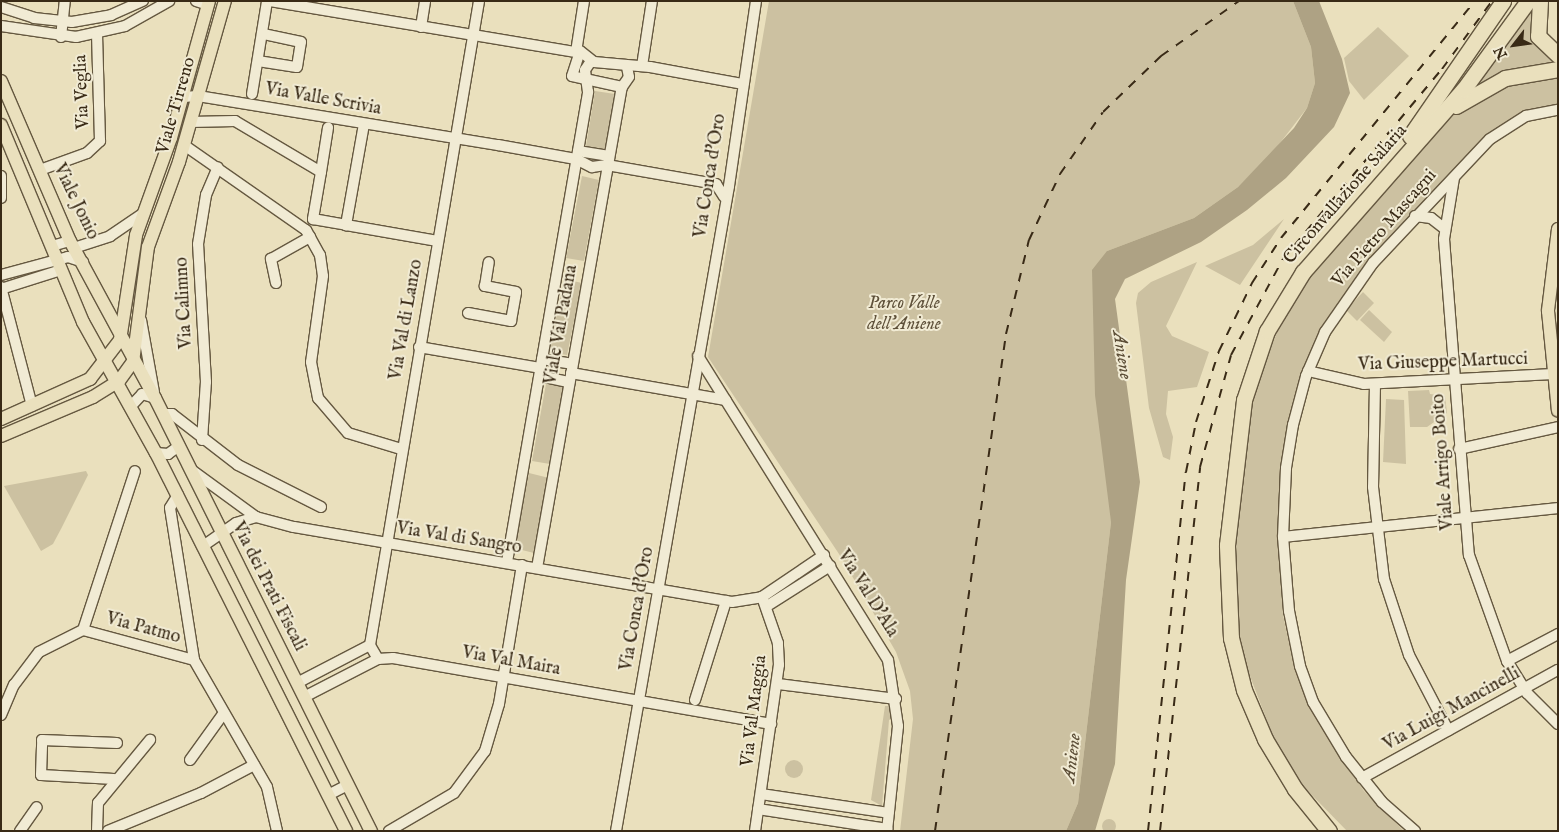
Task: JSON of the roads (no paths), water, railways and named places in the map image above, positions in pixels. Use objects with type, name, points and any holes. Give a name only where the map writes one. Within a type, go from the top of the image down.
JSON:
[{"type":"highway","points":[[1410,136],[1503,1]]},
{"type":"highway","name":"Circonvallazione Salaria","points":[[1325,829],[1262,753],[1228,663],[1217,578],[1226,448],[1245,364],[1276,296],[1310,247],[1468,70],[1518,1]]},
{"type":"highway","name":"Circonvallazione Salaria","points":[[1325,829],[1265,739],[1235,655],[1226,570],[1237,434],[1255,362],[1287,296],[1336,230],[1437,119],[1488,59],[1528,1]]},
{"type":"highway","points":[[1540,1],[1538,36],[1558,55]]},
{"type":"highway","points":[[1437,119],[1494,82],[1556,70]]},
{"type":"main road","name":"Viale Tirreno","points":[[134,360],[141,318],[144,267],[157,219],[184,145],[225,1]]},
{"type":"main road","name":"Viale Tirreno","points":[[122,336],[132,256],[183,97],[204,2]]},
{"type":"main road","name":"Viale Jonio","points":[[1,81],[74,244],[134,360]]},
{"type":"main road","name":"Viale Jonio","points":[[1,125],[59,265],[105,362],[119,381]]},
{"type":"main road","points":[[1558,229],[1548,298],[1558,411]]},
{"type":"main road","points":[[1,419],[85,382],[105,362],[122,336]]},
{"type":"main road","points":[[1,436],[86,400],[119,381],[134,360]]},
{"type":"main road","name":"Via dei Prati Fiscali","points":[[134,360],[155,398],[371,831]]},
{"type":"main road","points":[[119,381],[156,454],[174,499],[203,546],[346,831]]},
{"type":"street","points":[[61,37],[65,1]]},
{"type":"street","points":[[1,7],[62,22],[105,16],[143,1]]},
{"type":"street","points":[[1,26],[61,37],[97,33],[137,22],[169,1]]},
{"type":"street","points":[[252,94],[269,1],[473,36],[583,52],[591,61],[627,67],[642,66],[743,84]]},
{"type":"street","points":[[421,26],[425,1]]},
{"type":"street","name":"Via Val di Lanzo","points":[[370,645],[418,347],[457,138],[479,1]]},
{"type":"street","points":[[584,1],[572,76],[622,87]]},
{"type":"street","points":[[642,66],[652,1]]},
{"type":"street","name":"Via Conca d'Oro","points":[[616,831],[698,356],[756,1]]},
{"type":"street","name":"Via Veglia","points":[[40,170],[89,152],[101,138],[97,33]]},
{"type":"street","points":[[258,61],[297,67],[300,42],[262,34]]},
{"type":"street","name":"Viale Val Padana","points":[[507,562],[590,81],[585,73],[591,61]]},
{"type":"street","name":"Viale Val Padana","points":[[537,568],[608,160],[622,87],[629,77],[627,67]]},
{"type":"street","name":"Via Valle Scrivia","points":[[183,97],[198,96],[364,124],[577,155],[592,168],[608,160],[716,184]]},
{"type":"street","name":"Via Pietro Mascagni","points":[[1414,831],[1387,808],[1362,778],[1307,687],[1290,617],[1284,537],[1287,461],[1308,371],[1340,306],[1416,216],[1455,174],[1506,128],[1531,114],[1558,110]]},
{"type":"street","points":[[190,122],[235,121],[321,172]]},
{"type":"street","points":[[346,225],[364,124]]},
{"type":"street","points":[[328,128],[314,219],[438,241]]},
{"type":"street","points":[[184,145],[293,217],[310,236],[323,276],[311,368],[318,398],[348,433],[401,449]]},
{"type":"street","points":[[724,197],[716,184],[729,166]]},
{"type":"street","name":"Via Calimno","points":[[202,440],[206,392],[198,244],[206,195],[218,167]]},
{"type":"street","name":"Viale Arrigo Boito","points":[[1455,174],[1444,228],[1464,517],[1476,582],[1507,661],[1524,689],[1558,724]]},
{"type":"street","points":[[1,176],[1,198]]},
{"type":"street","points":[[52,246],[74,244],[110,236],[146,211]]},
{"type":"street","points":[[1416,216],[1432,219],[1444,228]]},
{"type":"street","points":[[276,283],[271,259],[310,236]]},
{"type":"street","points":[[32,406],[1,288],[59,265],[72,256],[84,263]]},
{"type":"street","points":[[468,314],[511,322],[516,292],[485,286],[489,262]]},
{"type":"street","points":[[1,275],[59,265]]},
{"type":"street","points":[[131,406],[142,394],[155,398],[141,318]]},
{"type":"street","points":[[418,347],[726,400]]},
{"type":"street","name":"Via Val D'Ala","points":[[698,356],[884,651],[896,699],[887,830]]},
{"type":"street","points":[[541,368],[571,373]]},
{"type":"street","name":"Via Giuseppe Martucci","points":[[1308,371],[1344,382],[1376,384],[1555,375]]},
{"type":"street","points":[[1376,384],[1376,527],[1394,616],[1448,730]]},
{"type":"street","points":[[162,414],[172,414],[202,440],[246,470],[321,507]]},
{"type":"street","points":[[1459,449],[1558,427]]},
{"type":"street","points":[[156,454],[168,454],[179,446]]},
{"type":"street","points":[[190,469],[256,516],[203,546]]},
{"type":"street","points":[[1,715],[9,693],[35,656],[52,643],[83,630],[135,472]]},
{"type":"street","points":[[174,499],[194,660],[223,714],[254,765],[273,803],[276,831]]},
{"type":"street","points":[[1284,537],[1558,508]]},
{"type":"street","name":"Via Val di Sangro","points":[[256,516],[386,543],[507,562],[657,590],[726,601],[764,602]]},
{"type":"street","points":[[764,602],[824,555]]},
{"type":"street","points":[[389,831],[445,801],[473,772],[491,737],[504,677],[522,566]]},
{"type":"street","points":[[764,602],[830,566]]},
{"type":"street","points":[[695,700],[726,601]]},
{"type":"street","name":"Via Val Maggia","points":[[755,831],[778,684],[779,648],[764,602]]},
{"type":"street","name":"Via Patmo","points":[[83,630],[194,660]]},
{"type":"street","points":[[1507,661],[1558,634]]},
{"type":"street","points":[[297,683],[370,645],[378,659],[304,697]]},
{"type":"street","name":"Via Val Maira","points":[[378,659],[504,677],[771,724]]},
{"type":"street","name":"Via Luigi Mancinelli","points":[[1362,778],[1558,670]]},
{"type":"street","points":[[778,684],[896,699]]},
{"type":"street","points":[[190,760],[223,714]]},
{"type":"street","points":[[114,779],[41,775],[42,740],[117,743]]},
{"type":"street","points":[[97,831],[96,808],[114,779],[150,740]]},
{"type":"street","points":[[108,831],[201,793],[254,765]]},
{"type":"street","points":[[328,795],[348,785]]},
{"type":"street","points":[[761,794],[889,813]]},
{"type":"street","points":[[20,831],[37,807]]},
{"type":"street","points":[[758,809],[887,830]]},
{"type":"water","name":"Aniene","points":[[1293,1],[1319,1],[1342,59],[1350,93],[1334,127],[1286,178],[1247,210],[1201,242],[1125,279],[1115,299],[1140,482],[1126,580],[1115,764],[1095,831],[1066,831],[1078,803],[1111,522],[1095,395],[1092,270],[1107,251],[1194,218],[1238,187],[1294,128],[1307,108],[1315,83],[1311,47]]},
{"type":"railway","points":[[935,831],[1006,334],[1029,240],[1060,174],[1103,112],[1161,56],[1239,1]]},
{"type":"railway","points":[[1148,831],[1186,472],[1196,422],[1219,351],[1252,283],[1281,238],[1475,1]]},
{"type":"railway","points":[[1160,831],[1200,467],[1231,355],[1283,259],[1442,69],[1492,1]]},
{"type":"park label","name":"Parco Valle dell'Aniene","points":[[904,315]]}]
